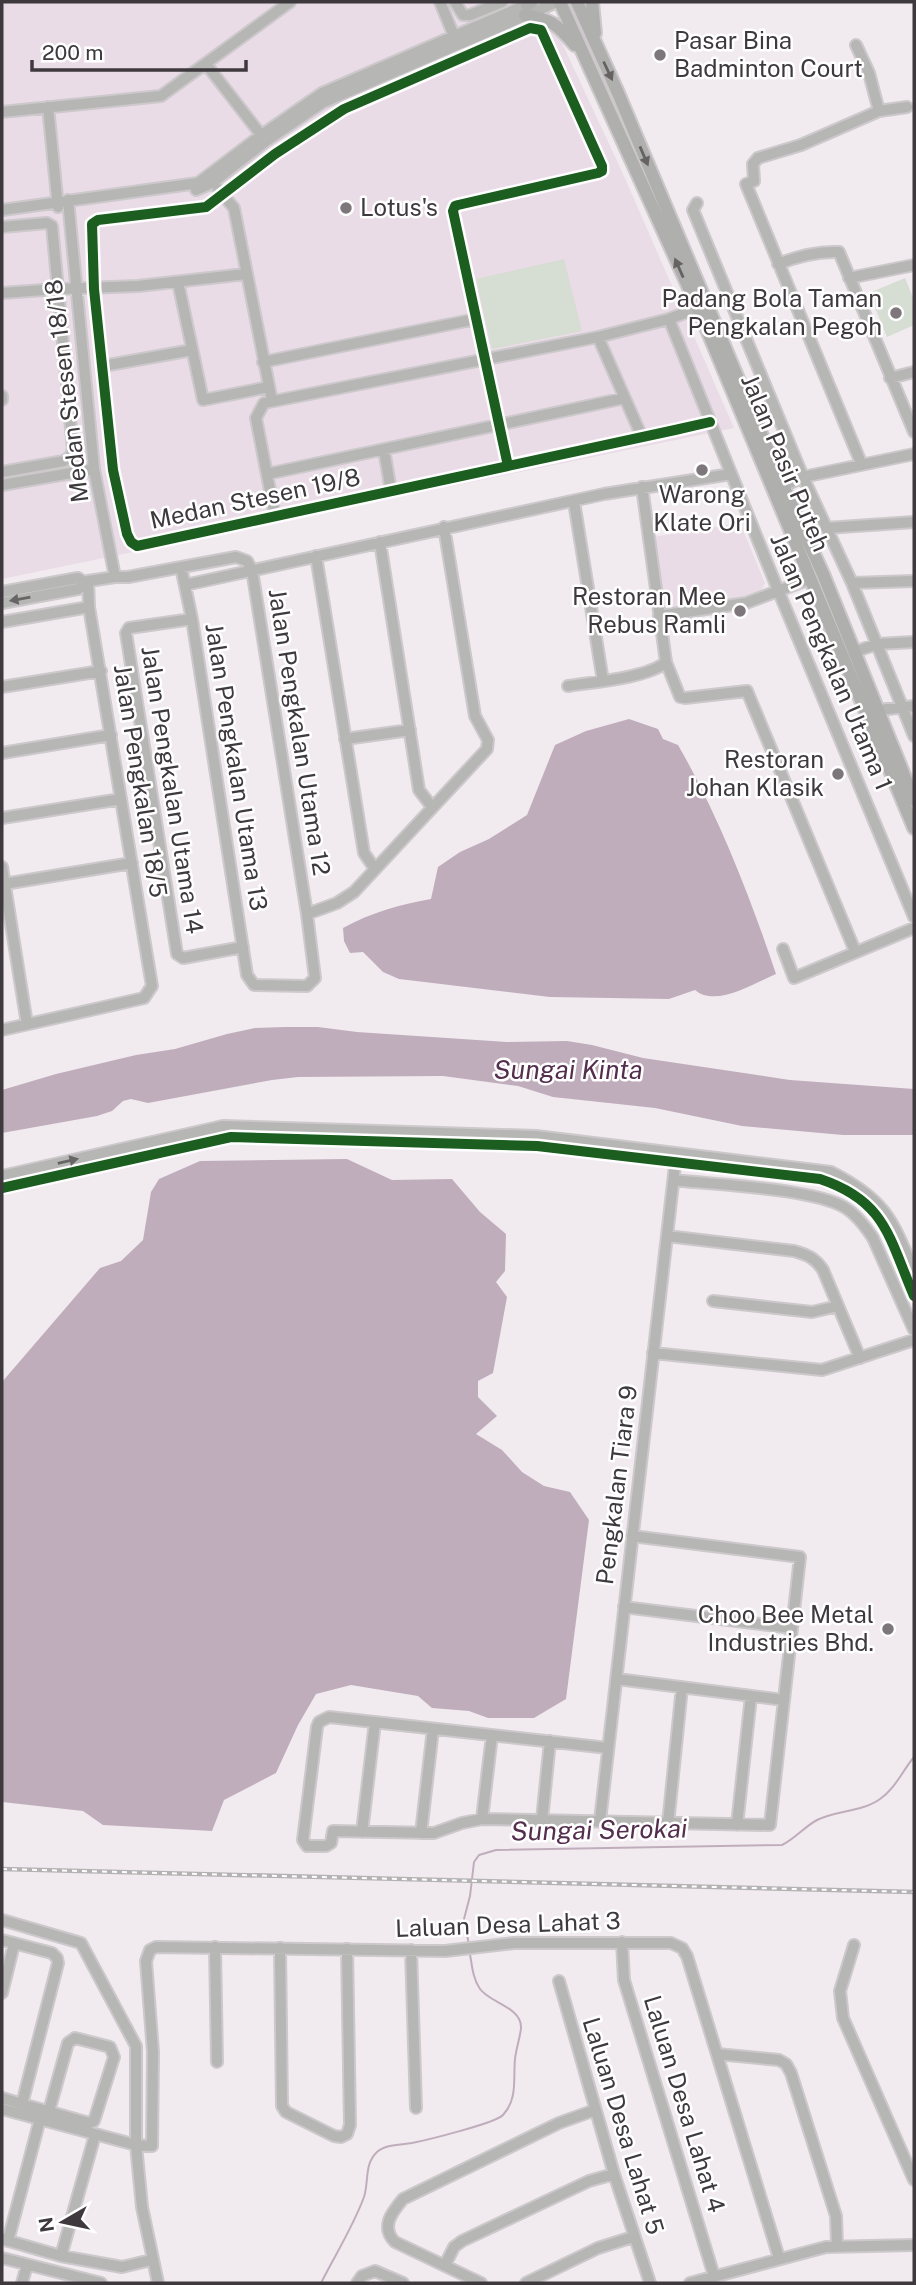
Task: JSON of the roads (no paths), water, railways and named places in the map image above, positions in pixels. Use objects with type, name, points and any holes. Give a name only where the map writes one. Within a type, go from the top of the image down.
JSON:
[{"type":"main road","name":"Jalan Pasir Puteh","points":[[558,2],[698,308],[914,828]]},
{"type":"main road","name":"Jalan Pasir Puteh","points":[[576,2],[681,240],[879,710],[914,800]]},
{"type":"main road","points":[[593,2],[597,50]]},
{"type":"main road","points":[[529,6],[559,26],[584,55]]},
{"type":"main road","points":[[805,533],[806,549],[813,571],[810,579]]},
{"type":"main road","points":[[845,662],[866,701],[879,710],[876,722],[894,779]]},
{"type":"street","points":[[2,112],[161,96],[290,2]]},
{"type":"street","points":[[440,2],[454,36]]},
{"type":"street","points":[[455,2],[463,15],[470,15],[502,2]]},
{"type":"street","points":[[2,209],[189,192],[212,183],[263,138],[322,93],[529,6],[558,2]]},
{"type":"street","points":[[198,183],[218,167],[322,103],[529,6]]},
{"type":"street","points":[[71,237],[90,235],[92,224],[98,220],[206,207],[275,154],[344,109],[530,28],[541,30],[602,171],[455,206],[453,211],[508,466]]},
{"type":"street","points":[[856,45],[869,73],[879,111]]},
{"type":"street","points":[[206,64],[275,154]]},
{"type":"street","points":[[409,64],[414,77]]},
{"type":"street","name":"Medan Stesen 18/18","points":[[48,107],[71,237],[94,469],[115,577]]},
{"type":"street","points":[[861,463],[746,184],[754,181],[753,164],[758,158],[801,145],[879,111],[907,107]]},
{"type":"street","points":[[212,183],[218,167]]},
{"type":"street","points":[[63,203],[212,183],[234,208],[272,401]]},
{"type":"street","points":[[697,203],[693,206],[694,214],[803,477],[852,583],[913,730]]},
{"type":"street","points":[[2,227],[51,225],[73,449],[71,456],[64,461],[2,472]]},
{"type":"street","name":"Medan Stesen 19/8","points":[[90,235],[113,470],[131,542],[137,546],[710,422]]},
{"type":"street","points":[[778,264],[805,254],[839,252],[914,432]]},
{"type":"street","points":[[849,278],[914,265]]},
{"type":"street","points":[[2,293],[94,289],[246,274]]},
{"type":"street","points":[[178,282],[203,400],[269,387]]},
{"type":"street","points":[[275,516],[256,418],[264,403],[598,337],[669,319],[698,308]]},
{"type":"street","points":[[263,362],[476,319]]},
{"type":"street","name":"Jalan Pengkalan Utama 1","points":[[669,319],[914,917]]},
{"type":"street","points":[[598,337],[642,437]]},
{"type":"street","points":[[103,366],[192,350]]},
{"type":"street","points":[[890,378],[914,372]]},
{"type":"street","points":[[267,474],[625,398]]},
{"type":"street","points":[[384,450],[391,491]]},
{"type":"street","points":[[783,486],[803,477],[914,454]]},
{"type":"street","points":[[2,485],[94,469]]},
{"type":"street","points":[[185,584],[642,487],[731,474]]},
{"type":"street","points":[[642,487],[666,662],[683,698],[747,691],[855,951]]},
{"type":"street","points":[[574,502],[603,681]]},
{"type":"street","points":[[826,527],[914,523]]},
{"type":"street","points":[[307,914],[337,903],[354,892],[487,749],[488,740],[475,716],[444,527]]},
{"type":"street","points":[[380,542],[419,790],[432,807]]},
{"type":"street","points":[[316,556],[363,853],[375,869]]},
{"type":"street","name":"Jalan Pengkalan Utama 12","points":[[86,582],[236,557],[247,561],[252,570],[315,978],[307,986],[254,985],[247,975]]},
{"type":"street","name":"Jalan Pengkalan Utama 13","points":[[181,567],[192,619],[247,975]]},
{"type":"street","points":[[2,592],[78,578],[86,582],[78,589],[2,603]]},
{"type":"street","points":[[659,616],[746,603],[810,579]]},
{"type":"street","points":[[852,583],[914,581]]},
{"type":"street","name":"Jalan Pengkalan 18/5","points":[[27,1024],[144,998],[152,986],[86,582]]},
{"type":"street","points":[[2,622],[89,607]]},
{"type":"street","name":"Jalan Pengkalan Utama 14","points":[[192,619],[129,628],[126,634],[177,954],[183,958],[243,947]]},
{"type":"street","points":[[854,652],[877,644],[914,642]]},
{"type":"street","points":[[568,686],[645,673],[658,669],[666,662]]},
{"type":"street","points":[[2,687],[101,671]]},
{"type":"street","points":[[879,710],[914,706]]},
{"type":"street","points":[[345,739],[410,730]]},
{"type":"street","points":[[2,753],[111,735]]},
{"type":"street","points":[[2,818],[121,799]]},
{"type":"street","points":[[4,884],[132,863]]},
{"type":"street","points":[[2,867],[27,1024],[2,1030]]},
{"type":"street","points":[[783,949],[794,978],[914,928]]},
{"type":"street","points":[[2,1177],[223,1126],[536,1136],[820,1179],[843,1187],[862,1198],[876,1213],[914,1296]]},
{"type":"street","points":[[2,1188],[228,1137],[537,1146],[831,1172],[868,1194],[887,1212],[914,1272]]},
{"type":"street","name":"Pengkalan Tiara 9","points":[[600,1822],[676,1159]]},
{"type":"street","points":[[674,1180],[795,1194],[843,1207],[866,1226],[873,1238],[914,1330]]},
{"type":"street","points":[[667,1236],[809,1255],[823,1270],[860,1359]]},
{"type":"street","points":[[713,1301],[812,1312],[838,1306]]},
{"type":"street","points":[[653,1353],[822,1370],[914,1340]]},
{"type":"street","points":[[608,1748],[329,1717],[319,1722],[317,1727],[303,1840],[307,1846],[326,1846],[331,1843],[333,1831],[434,1833],[482,1819],[769,1826],[800,1557],[632,1536]]},
{"type":"street","points":[[624,1607],[792,1628]]},
{"type":"street","points":[[617,1679],[784,1700]]},
{"type":"street","points":[[668,1824],[682,1687]]},
{"type":"street","points":[[737,1825],[751,1696]]},
{"type":"street","points":[[362,1832],[375,1722]]},
{"type":"street","points":[[421,1833],[433,1729]]},
{"type":"street","points":[[482,1819],[492,1735]]},
{"type":"street","points":[[541,1820],[550,1741]]},
{"type":"street","points":[[2,1920],[81,1943],[136,2046],[136,2146],[142,2207],[158,2283]]},
{"type":"street","points":[[2,1940],[52,1953],[58,1958],[22,2104]]},
{"type":"street","name":"Laluan Desa Lahat 4","points":[[622,1942],[624,1980],[714,2276]]},
{"type":"street","name":"Laluan Desa Lahat 3","points":[[136,2146],[152,2146],[153,2052],[146,1961],[150,1950],[156,1947],[445,1951],[514,1943],[671,1944],[682,1948],[687,1956],[779,2258]]},
{"type":"street","points":[[2,1993],[14,1944]]},
{"type":"street","points":[[854,1945],[840,1992],[843,2018],[914,2180]]},
{"type":"street","points":[[215,1947],[217,2062]]},
{"type":"street","points":[[280,1948],[282,2106],[286,2112],[341,2137],[348,2134],[350,2126],[347,1949]]},
{"type":"street","points":[[411,1950],[416,2108]]},
{"type":"street","name":"Laluan Desa Lahat 5","points":[[559,1981],[614,2174],[650,2283]]},
{"type":"street","points":[[2,2109],[45,2117],[89,2123],[94,2121],[114,2057],[110,2047],[75,2038],[70,2040],[45,2117],[5,2240],[61,2256],[122,2267],[152,2260]]},
{"type":"street","points":[[717,2054],[779,2060],[786,2064],[836,2216],[837,2245]]},
{"type":"street","points":[[2,2098],[95,2135],[136,2146]]},
{"type":"street","points":[[481,2283],[395,2242],[389,2236],[387,2227],[390,2214],[403,2199],[559,2123],[595,2110]]},
{"type":"street","points":[[61,2256],[95,2135]]},
{"type":"street","points":[[445,2265],[454,2246],[462,2241],[589,2181],[614,2174]]},
{"type":"street","points":[[526,2283],[598,2248],[633,2237]]},
{"type":"street","points":[[690,2283],[837,2245],[914,2245]]},
{"type":"street","points":[[2,2258],[93,2282]]},
{"type":"street","points":[[22,2283],[27,2265]]},
{"type":"street","points":[[357,2283],[362,2276],[374,2271],[403,2283]]},
{"type":"water","points":[[629,719],[658,729],[663,739],[678,745],[707,799],[733,857],[776,974],[724,995],[704,995],[695,990],[669,999],[550,997],[399,979],[383,972],[363,952],[350,953],[344,941],[343,928],[386,910],[431,899],[438,867],[527,815],[555,745],[586,731]]},
{"type":"water","name":"Sungai Kinta","points":[[318,1027],[507,1042],[567,1041],[643,1058],[790,1080],[914,1089],[914,1135],[843,1135],[742,1126],[655,1108],[553,1097],[518,1086],[443,1076],[298,1077],[272,1080],[148,1103],[131,1099],[123,1101],[112,1111],[97,1116],[2,1133],[2,1090],[56,1074],[136,1055],[175,1049],[255,1028]]},
{"type":"water","points":[[347,1159],[392,1180],[452,1179],[480,1212],[506,1234],[505,1271],[496,1282],[507,1297],[493,1373],[478,1381],[478,1397],[497,1416],[476,1434],[502,1450],[522,1472],[544,1486],[570,1492],[589,1520],[566,1699],[534,1718],[488,1718],[469,1711],[432,1708],[418,1696],[351,1685],[316,1694],[276,1773],[224,1800],[212,1831],[103,1825],[83,1811],[2,1802],[2,1382],[100,1268],[121,1261],[143,1240],[151,1192],[159,1179],[200,1161]]},
{"type":"waterway","name":"Sungai Serokai","points":[[469,1945],[464,1919],[474,1862],[479,1855],[496,1850],[782,1845],[817,1820],[880,1799],[914,1757]]},
{"type":"waterway","name":"Sungai Serokai","points":[[321,2283],[360,2208],[370,2162],[377,2152],[389,2146],[461,2131],[498,2118],[508,2109],[514,2088],[520,2021],[511,2010],[480,1989],[474,1977],[470,1954]]},
{"type":"railway","points":[[2,1869],[914,1892]]},
{"type":"place","name":"Pasar Bina Badminton Court","points":[[660,55]]},
{"type":"place","name":"Lotus's","points":[[346,208]]},
{"type":"place","name":"Padang Bola Taman Pengkalan Pegoh","points":[[896,313]]},
{"type":"place","name":"Warong Klate Ori","points":[[702,470]]},
{"type":"place","name":"Restoran Mee Rebus Ramli","points":[[740,611]]},
{"type":"place","name":"Restoran Johan Klasik","points":[[838,774]]},
{"type":"place","name":"Choo Bee Metal Industries Bhd.","points":[[888,1629]]}]
